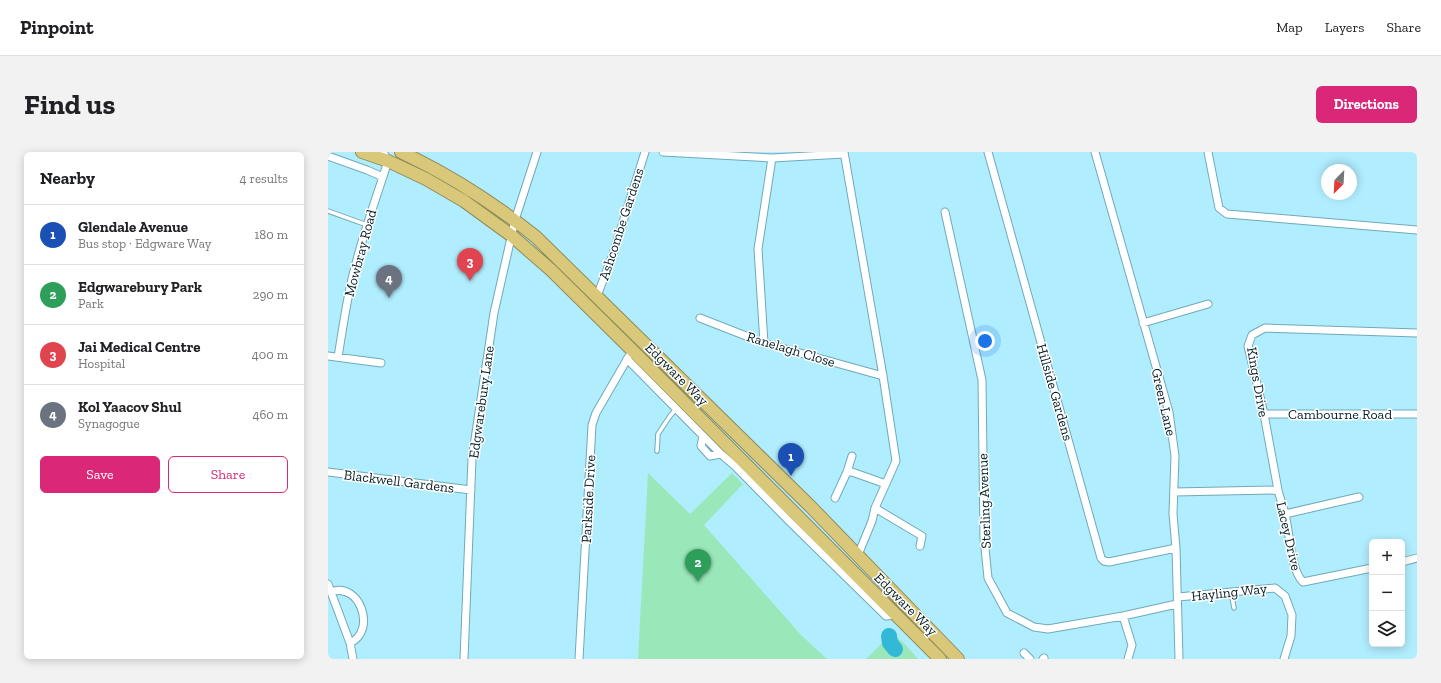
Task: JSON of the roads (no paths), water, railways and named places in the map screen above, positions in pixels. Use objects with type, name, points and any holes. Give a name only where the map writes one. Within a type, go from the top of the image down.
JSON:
[{"type":"highway","name":"Edgware Way","points":[[362,152],[386,157],[464,201],[512,236],[551,270],[630,355],[891,615],[940,659]]},
{"type":"highway","name":"Edgware Way","points":[[401,152],[430,166],[469,189],[515,220],[536,237],[858,555],[958,659]]},
{"type":"street","name":"Edgwarebury Lane","points":[[464,659],[472,459],[494,313],[515,220],[537,152]]},
{"type":"street","name":"Ashcombe Gardens","points":[[597,296],[612,257],[645,152]]},
{"type":"street","points":[[664,152],[772,158],[844,153],[883,376],[896,461],[875,508],[872,521],[858,555]]},
{"type":"street","name":"Hillside Gardens","points":[[988,152],[1101,558],[1109,562],[1176,548]]},
{"type":"street","name":"Green Lane","points":[[1095,152],[1169,412],[1175,456],[1173,514],[1176,548],[1179,659]]},
{"type":"street","points":[[1208,152],[1219,208],[1227,214],[1417,230]]},
{"type":"street","points":[[328,156],[383,177]]},
{"type":"street","name":"Mowbray Road","points":[[338,357],[347,301],[367,225],[383,177],[386,157]]},
{"type":"street","points":[[764,343],[758,249],[772,158]]},
{"type":"street","name":"Sterling Avenue","points":[[945,212],[982,380],[984,538],[988,578],[1007,613],[1034,627],[1048,629],[1123,616],[1178,601]]},
{"type":"street","points":[[1143,324],[1208,304]]},
{"type":"street","name":"Ranelagh Close","points":[[700,318],[764,343],[883,376]]},
{"type":"street","name":"Kings Drive","points":[[1278,490],[1264,414],[1248,346],[1252,335],[1265,328],[1417,333]]},
{"type":"street","name":"Edgware Way","points":[[630,355],[676,409],[703,436],[701,446],[710,456],[720,454],[735,466],[789,521],[891,615]]},
{"type":"street","name":"Parkside Drive","points":[[579,659],[592,425],[596,413],[630,355]]},
{"type":"street","points":[[328,356],[381,363]]},
{"type":"street","name":"Cambourne Road","points":[[1264,414],[1417,414]]},
{"type":"street","points":[[835,498],[847,472],[852,456]]},
{"type":"street","name":"Blackwell Gardens","points":[[328,472],[470,490]]},
{"type":"street","points":[[847,472],[852,472],[886,484]]},
{"type":"street","points":[[1174,492],[1278,490]]},
{"type":"street","name":"Lacey Drive","points":[[1278,490],[1285,514],[1295,566],[1298,577],[1303,582],[1369,569]]},
{"type":"street","points":[[1285,514],[1359,497]]},
{"type":"street","points":[[875,508],[922,536],[920,546]]},
{"type":"street","points":[[1405,561],[1417,558]]},
{"type":"street","points":[[328,584],[350,643],[353,659]]},
{"type":"street","name":"Hayling Way","points":[[1178,601],[1231,592],[1275,588],[1285,596],[1292,615],[1291,636],[1284,659]]},
{"type":"street","points":[[331,592],[336,590],[347,592],[353,596],[362,608],[364,620],[363,629],[358,638],[350,643]]},
{"type":"street","points":[[1123,616],[1132,645],[1128,659]]},
{"type":"street","points":[[1024,653],[1030,659]]},
{"type":"lane","points":[[328,211],[367,225]]},
{"type":"lane","points":[[657,451],[658,434],[676,409]]},
{"type":"lane","points":[[1231,592],[1234,608]]},
{"type":"waterway","points":[[889,636],[890,643],[895,649]]},
{"type":"place","name":"Jai Medical Centre","points":[[470,281]]},
{"type":"place","name":"Kol Yaacov Shul","points":[[389,298]]},
{"type":"place","name":"Glendale Avenue","points":[[791,476]]},
{"type":"place","name":"Edgwarebury Park","points":[[698,582]]}]
